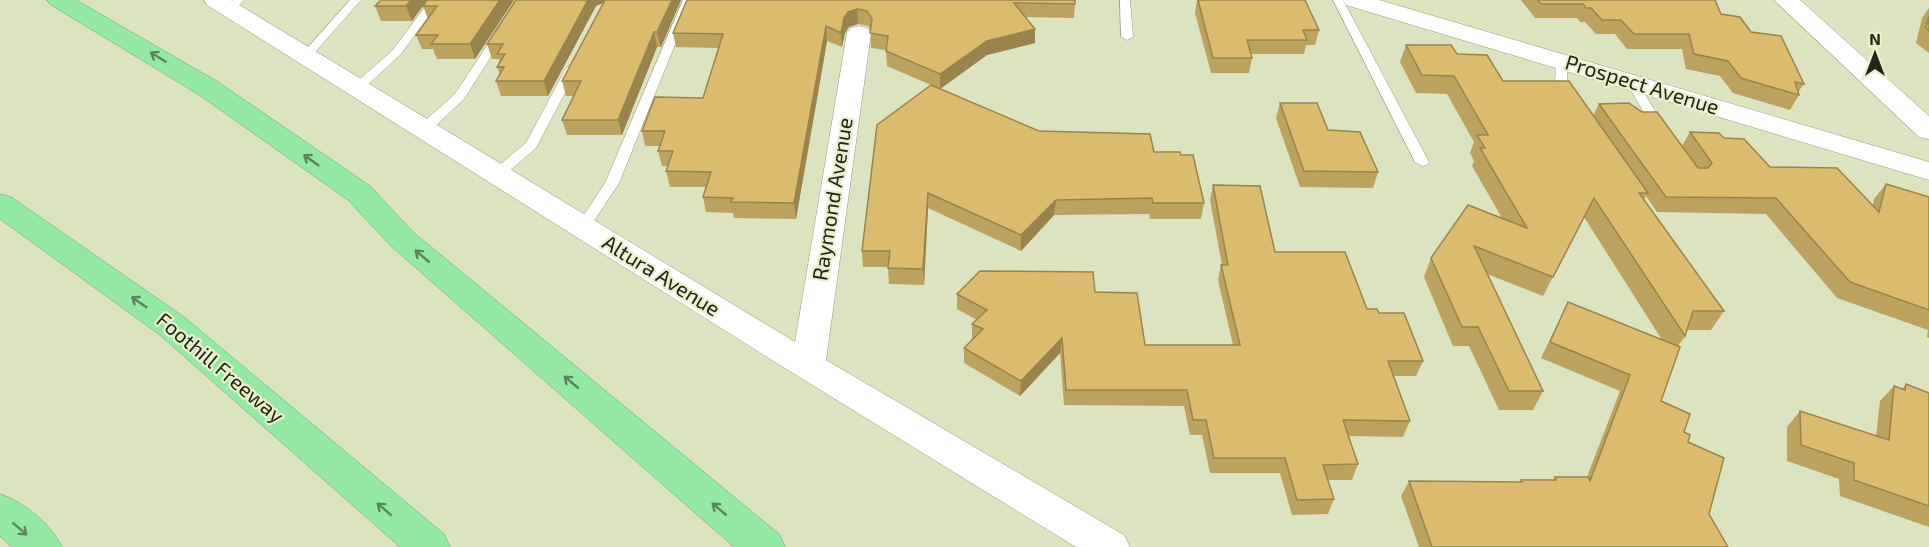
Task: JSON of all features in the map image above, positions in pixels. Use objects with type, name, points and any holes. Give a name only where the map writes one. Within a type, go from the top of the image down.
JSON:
[{"type":"highway","points":[[59,0],[208,88],[359,193],[402,239],[764,547]]},
{"type":"highway","name":"Foothill Freeway","points":[[0,204],[172,326],[429,547]]},
{"type":"highway","points":[[0,511],[41,547]]},
{"type":"street","name":"Prospect Avenue","points":[[1354,0],[1929,171]]},
{"type":"street","points":[[1786,0],[1929,131]]},
{"type":"street","name":"Altura Avenue","points":[[228,3],[357,88],[808,366],[1110,547]]},
{"type":"street","name":"Raymond Avenue","points":[[808,366],[859,33]]},
{"type":"lane","points":[[306,56],[356,0]]},
{"type":"lane","points":[[357,88],[396,53],[436,0]]},
{"type":"lane","points":[[424,129],[460,96],[522,0]]},
{"type":"lane","points":[[583,227],[612,183],[654,77],[688,0]]},
{"type":"lane","points":[[1125,0],[1127,37]]},
{"type":"lane","points":[[1338,0],[1422,162]]},
{"type":"lane","points":[[497,174],[531,145],[576,60]]},
{"type":"lane","points":[[1562,60],[1561,84],[1577,110]]},
{"type":"lane","points":[[1632,82],[1665,137]]},
{"type":"building","points":[[381,0],[411,0],[406,6],[375,6]]},
{"type":"building","points":[[427,0],[500,0],[470,44],[431,44],[438,35],[416,35],[437,6],[423,6]]},
{"type":"building","points":[[516,0],[588,0],[544,81],[496,81],[504,67],[497,67],[505,54],[497,54],[503,44],[487,44]]},
{"type":"building","points":[[605,0],[672,0],[657,32],[654,32],[618,120],[562,120],[581,81],[562,81]]},
{"type":"building","points":[[687,0],[1075,0],[1075,4],[1014,3],[1035,29],[987,41],[940,74],[886,51],[888,36],[870,33],[872,19],[867,11],[857,9],[848,12],[844,18],[841,33],[826,26],[794,203],[731,202],[733,198],[703,197],[711,172],[666,171],[673,151],[658,151],[665,131],[642,131],[655,97],[703,98],[723,34],[673,33]]},
{"type":"building","points":[[1198,0],[1305,0],[1319,30],[1303,30],[1307,40],[1247,40],[1252,58],[1213,58]]},
{"type":"building","points":[[1538,0],[1715,0],[1721,14],[1740,17],[1751,32],[1781,36],[1804,84],[1795,82],[1799,95],[1741,78],[1728,61],[1694,54],[1689,34],[1634,34],[1621,20],[1602,20],[1591,8],[1586,8],[1583,4],[1541,4]]},
{"type":"building","points":[[1406,45],[1451,45],[1457,54],[1487,55],[1503,81],[1569,81],[1648,193],[1639,193],[1724,311],[1693,311],[1685,336],[1594,198],[1553,277],[1474,246],[1543,391],[1509,391],[1478,327],[1462,327],[1431,258],[1468,205],[1527,228],[1480,148],[1485,148],[1477,135],[1488,135],[1454,76],[1422,75]]},
{"type":"building","points":[[931,85],[1039,131],[1150,134],[1154,152],[1180,152],[1181,155],[1193,155],[1204,203],[1153,203],[1152,198],[1056,200],[1021,235],[928,193],[923,269],[888,268],[890,251],[862,251],[877,125]]},
{"type":"building","points":[[1280,103],[1317,103],[1328,130],[1360,132],[1378,172],[1304,171]]},
{"type":"building","points":[[1629,103],[1642,112],[1657,112],[1698,168],[1708,168],[1712,163],[1690,132],[1719,133],[1724,138],[1744,139],[1770,167],[1837,168],[1879,212],[1886,184],[1929,197],[1929,310],[1850,282],[1776,198],[1666,197],[1599,104]]},
{"type":"building","points":[[1213,185],[1260,186],[1275,252],[1345,252],[1367,309],[1377,309],[1379,313],[1404,313],[1423,361],[1388,361],[1410,421],[1343,420],[1358,464],[1323,465],[1334,499],[1297,500],[1285,458],[1214,458],[1206,420],[1193,420],[1187,390],[1066,390],[1062,338],[1021,381],[964,348],[983,329],[972,324],[987,310],[957,294],[980,271],[1093,272],[1095,292],[1137,293],[1145,345],[1240,345],[1221,265],[1228,265]]},
{"type":"building","points":[[1568,302],[1680,347],[1661,401],[1690,414],[1684,432],[1690,435],[1688,442],[1724,458],[1709,514],[1728,547],[1432,547],[1409,481],[1522,482],[1521,480],[1556,480],[1555,477],[1588,477],[1590,481],[1630,375],[1550,342]]},
{"type":"building","points":[[1906,384],[1929,393],[1929,506],[1854,480],[1854,463],[1801,445],[1800,411],[1889,440],[1894,386],[1905,390]]}]
